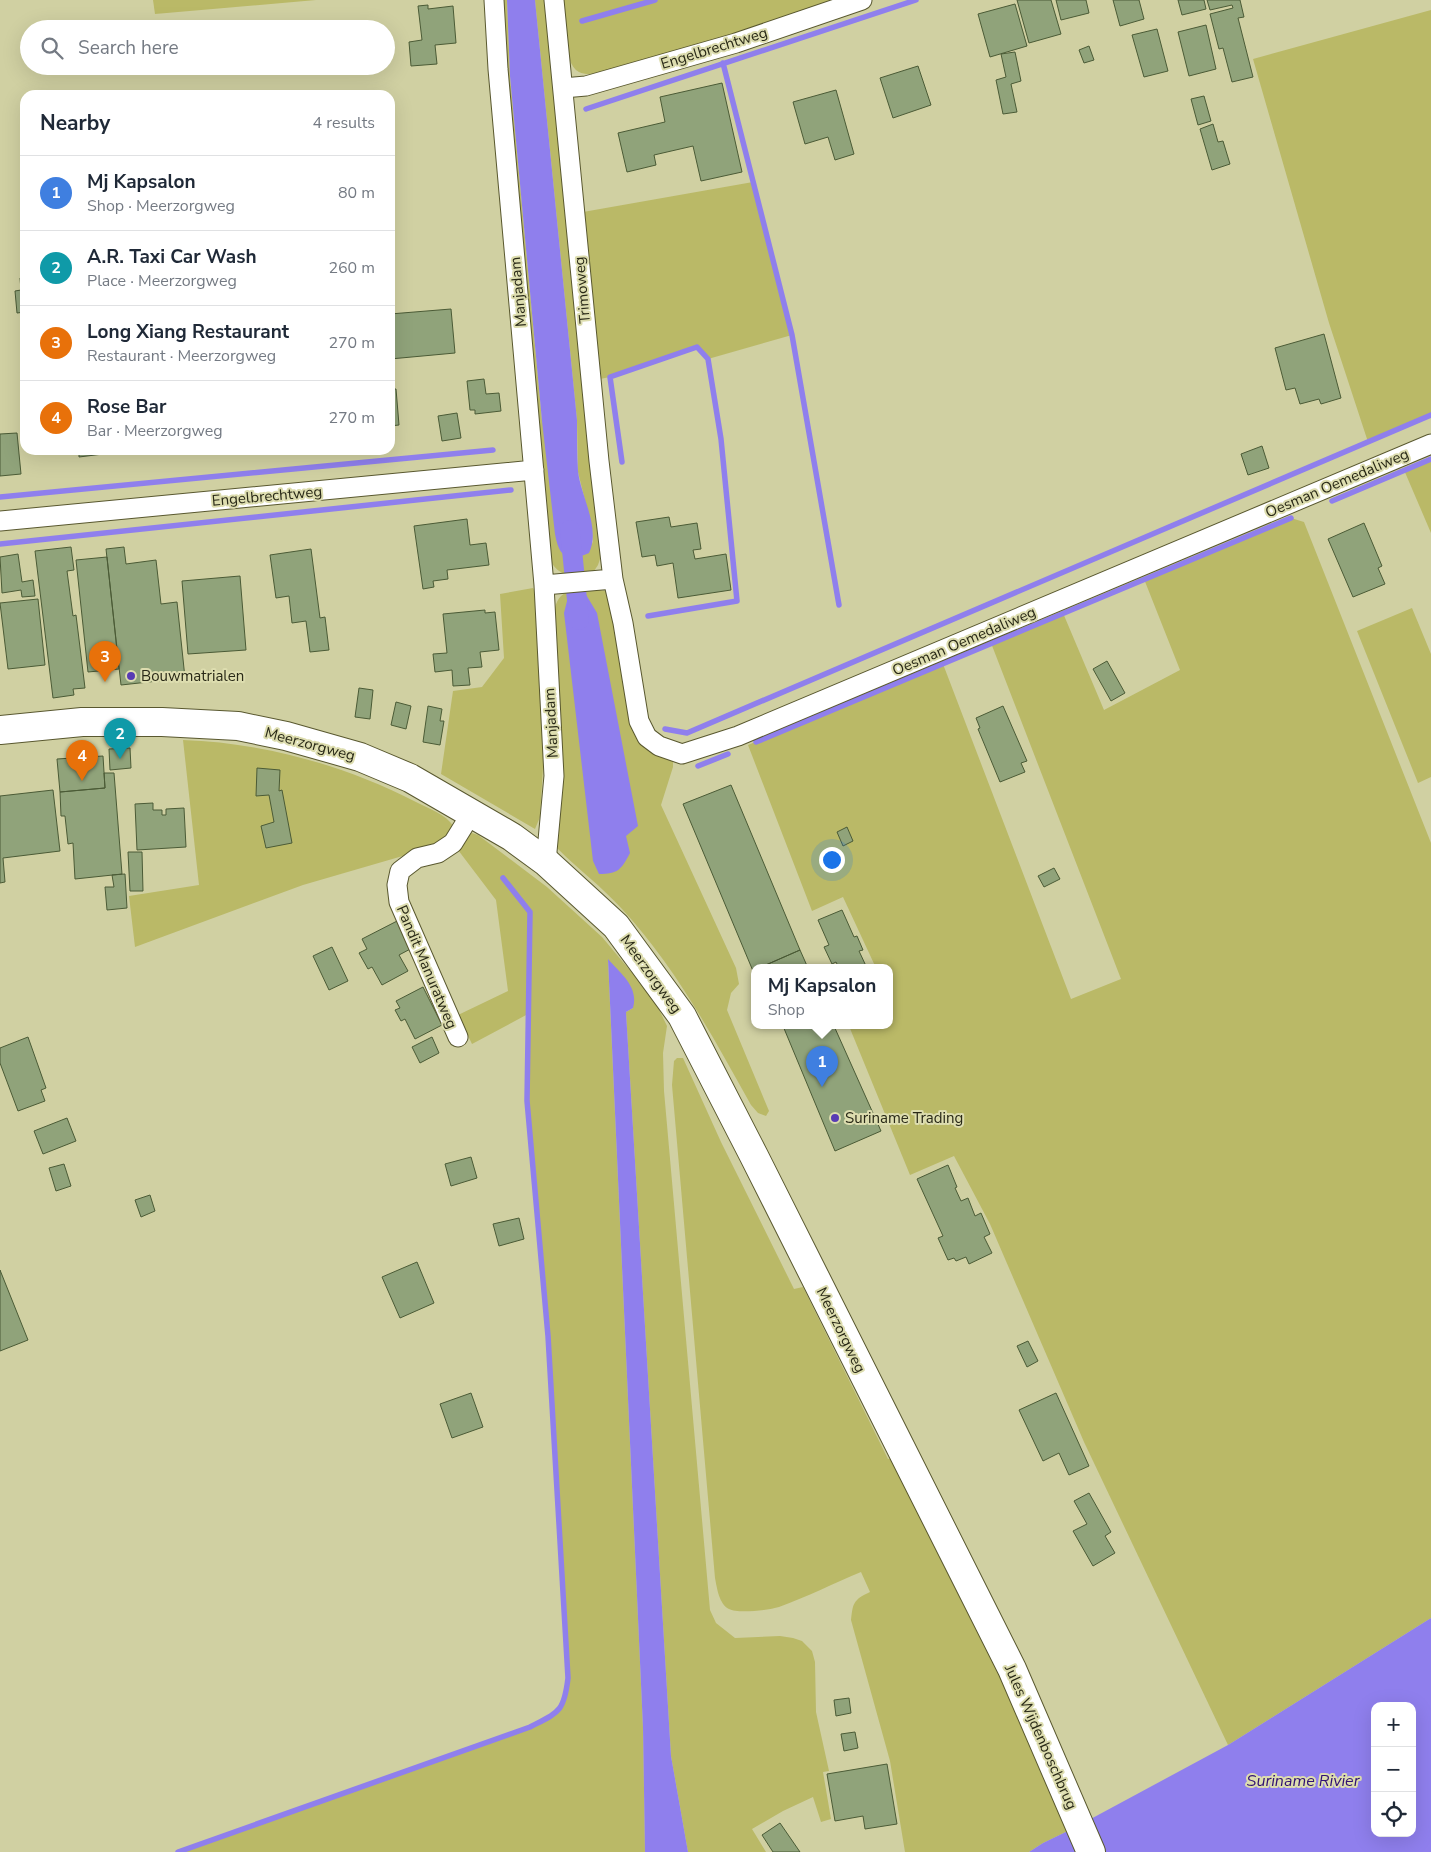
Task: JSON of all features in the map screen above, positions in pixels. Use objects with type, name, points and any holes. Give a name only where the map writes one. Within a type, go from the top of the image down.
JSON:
[{"type":"main road","name":"Meerzorgweg","points":[[0,730],[82,722],[162,722],[238,726],[286,736],[360,757],[410,778],[512,837],[546,862],[616,926],[682,1016],[988,1623]]},
{"type":"main road","name":"Jules Wijdenboschbrug","points":[[988,1623],[1012,1669],[1091,1852]]},
{"type":"street","name":"Manjadam","points":[[494,0],[500,89],[534,470],[550,584],[554,776],[546,862]]},
{"type":"street","name":"Trimoweg","points":[[554,0],[608,579]]},
{"type":"street","name":"Engelbrechtweg","points":[[563,88],[586,86],[736,42],[862,0]]},
{"type":"street","name":"Oesman Oemedaliweg","points":[[608,579],[623,623],[639,721],[646,737],[659,746],[682,754],[765,725],[1431,444]]},
{"type":"street","name":"Engelbrechtweg","points":[[0,521],[534,470]]},
{"type":"street","points":[[550,584],[608,579]]},
{"type":"street","name":"Pandit Manuratweg","points":[[458,1037],[399,902],[396,885],[400,871],[417,858],[438,853],[453,843],[471,814]]},
{"type":"shaded area","points":[[153,0],[316,0],[155,14]]},
{"type":"shaded area","points":[[498,0],[507,0],[510,76],[542,421],[593,544],[592,529],[578,472],[577,420],[535,0],[547,0],[603,550],[598,565],[592,574],[566,574],[557,569],[549,557]]},
{"type":"shaded area","points":[[564,0],[841,0],[747,32],[606,72],[589,74],[579,72],[570,59],[567,50]]},
{"type":"shaded area","points":[[1431,10],[1431,415],[1368,442],[1329,323],[1253,59]]},
{"type":"shaded area","points":[[753,182],[792,335],[708,359],[696,347],[600,379],[583,212]]},
{"type":"shaded area","points":[[1431,459],[1431,533],[1404,470]]},
{"type":"shaded area","points":[[1291,518],[1304,522],[1431,843],[1431,1618],[1228,1745],[1084,1442],[990,1224],[954,1156],[910,1175],[850,1029],[893,1029],[893,964],[874,964],[843,897],[812,911],[748,745],[943,664],[1071,999],[1121,979],[991,643],[1063,613],[1104,710],[1180,670],[1144,579]]},
{"type":"shaded area","points":[[533,588],[539,600],[544,751],[540,817],[535,829],[441,774],[453,691],[482,687],[504,658],[500,594]]},
{"type":"shaded area","points":[[595,589],[605,591],[612,597],[630,703],[673,761],[673,767],[661,805],[736,968],[739,984],[731,993],[727,1010],[769,1111],[766,1116],[758,1113],[751,1105],[692,1003],[659,954],[622,909],[558,849],[555,842],[554,613],[559,599],[568,592]]},
{"type":"shaded area","points":[[1412,608],[1431,654],[1431,777],[1418,783],[1357,631]]},
{"type":"shaded area","points":[[183,740],[214,742],[274,751],[332,767],[389,789],[437,812],[451,822],[454,832],[437,846],[303,885],[135,947],[129,896],[199,885]]},
{"type":"shaded area","points":[[466,834],[478,835],[547,887],[602,937],[654,999],[667,1026],[663,1053],[664,1091],[710,1610],[716,1623],[735,1638],[780,1636],[793,1638],[802,1641],[812,1651],[815,1662],[816,1712],[829,1771],[823,1772],[831,1819],[821,1822],[813,1797],[783,1811],[752,1829],[766,1852],[688,1852],[671,1756],[626,1012],[633,1008],[608,960],[643,1728],[645,1852],[178,1852],[530,1727],[554,1714],[564,1698],[568,1678],[548,1336],[527,1101],[528,1014],[472,1044],[458,1015],[508,991],[496,900],[455,846]]},
{"type":"shaded area","points":[[677,1058],[683,1058],[721,1142],[794,1289],[803,1287],[888,1459],[896,1458],[1074,1828],[1029,1852],[905,1852],[890,1761],[851,1620],[852,1610],[857,1600],[870,1592],[861,1572],[800,1599],[774,1608],[739,1611],[729,1609],[721,1600],[715,1578],[672,1085],[674,1061]]},
{"type":"water","points":[[507,0],[535,0],[577,420],[578,471],[593,533],[589,553],[575,557],[565,556],[561,552],[555,534],[542,421],[510,76]]},
{"type":"water","points":[[585,593],[597,613],[638,826],[626,836],[630,853],[624,863],[615,872],[605,874],[599,874],[593,861],[564,613],[571,594]]},
{"type":"water","points":[[608,959],[628,981],[634,1000],[633,1008],[626,1012],[671,1756],[688,1852],[645,1852],[643,1728]]},
{"type":"water","name":"Suriname Rivier","points":[[1431,1618],[1431,1852],[1029,1852],[1228,1745]]},
{"type":"building","points":[[1017,0],[1051,0],[1061,34],[1029,43]]},
{"type":"building","points":[[1056,0],[1086,0],[1089,13],[1061,20]]},
{"type":"building","points":[[1113,0],[1139,0],[1144,19],[1120,26]]},
{"type":"building","points":[[1178,0],[1204,0],[1206,9],[1182,15]]},
{"type":"building","points":[[1207,0],[1240,0],[1244,17],[1238,18],[1253,77],[1232,82],[1223,48],[1219,49],[1210,14],[1233,8],[1232,5],[1210,10]]},
{"type":"building","points":[[1015,4],[1027,46],[990,57],[978,14]]},
{"type":"building","points":[[428,5],[428,9],[453,6],[456,43],[435,45],[437,64],[411,66],[409,42],[422,40],[418,6]]},
{"type":"building","points":[[1206,25],[1216,69],[1189,76],[1178,32]]},
{"type":"building","points":[[1157,29],[1168,71],[1144,77],[1132,35]]},
{"type":"building","points":[[1089,46],[1094,60],[1084,63],[1079,50]]},
{"type":"building","points":[[1015,52],[1021,81],[1011,84],[1017,112],[1003,114],[996,80],[1006,77],[1001,54]]},
{"type":"building","points":[[918,66],[931,105],[893,118],[880,78]]},
{"type":"building","points":[[722,83],[742,172],[701,181],[693,146],[654,155],[656,165],[627,172],[618,133],[665,122],[660,97]]},
{"type":"building","points":[[836,90],[854,154],[835,160],[828,137],[805,144],[793,102]]},
{"type":"building","points":[[1204,96],[1211,121],[1198,125],[1191,99]]},
{"type":"building","points":[[1213,124],[1218,142],[1223,141],[1230,164],[1212,170],[1200,129]]},
{"type":"building","points":[[20,290],[20,313],[17,313],[15,291]]},
{"type":"building","points":[[451,309],[455,353],[395,359],[395,314]]},
{"type":"building","points":[[1324,334],[1341,398],[1321,404],[1319,399],[1300,404],[1295,388],[1286,390],[1275,348]]},
{"type":"building","points":[[484,379],[486,394],[499,393],[501,411],[475,414],[475,410],[470,410],[467,381]]},
{"type":"building","points":[[395,389],[396,389],[399,425],[395,425]]},
{"type":"building","points":[[457,413],[461,438],[442,441],[438,416]]},
{"type":"building","points":[[17,433],[21,474],[0,476],[0,434]]},
{"type":"building","points":[[1262,446],[1269,468],[1248,475],[1241,454]]},
{"type":"building","points":[[79,455],[95,455],[79,457]]},
{"type":"building","points":[[669,517],[671,527],[697,523],[701,549],[693,550],[695,559],[726,554],[731,590],[678,598],[673,563],[657,566],[655,555],[642,557],[636,522]]},
{"type":"building","points":[[467,519],[470,545],[486,543],[489,565],[447,570],[448,579],[433,581],[434,587],[423,589],[414,526]]},
{"type":"building","points":[[1364,523],[1382,566],[1378,568],[1385,584],[1353,597],[1328,539]]},
{"type":"building","points":[[71,547],[74,570],[67,571],[73,616],[76,615],[85,688],[73,689],[74,695],[53,698],[35,551]]},
{"type":"building","points":[[124,547],[126,564],[156,560],[161,604],[177,602],[185,678],[121,685],[106,549]]},
{"type":"building","points":[[311,549],[320,618],[325,617],[329,650],[310,652],[306,621],[292,623],[289,596],[276,598],[270,555]]},
{"type":"building","points":[[18,554],[22,582],[33,580],[35,596],[22,597],[21,590],[2,593],[0,557]]},
{"type":"building","points":[[107,557],[119,669],[88,672],[76,560]]},
{"type":"building","points":[[240,576],[246,650],[188,654],[182,581]]},
{"type":"building","points":[[38,599],[45,665],[8,669],[0,603]]},
{"type":"building","points":[[485,610],[485,613],[495,612],[499,650],[480,652],[482,667],[468,668],[470,685],[453,686],[452,670],[435,672],[433,654],[447,653],[443,614]]},
{"type":"building","points":[[1107,661],[1125,693],[1111,701],[1093,669]]},
{"type":"building","points":[[359,688],[373,690],[370,719],[355,717]]},
{"type":"building","points":[[396,702],[411,706],[406,729],[391,725]]},
{"type":"building","points":[[428,706],[442,709],[440,721],[444,721],[440,745],[423,742]]},
{"type":"building","points":[[1003,706],[1027,761],[1021,763],[1025,772],[1000,782],[978,729],[980,728],[976,718]]},
{"type":"building","points":[[130,748],[131,768],[110,770],[109,749]]},
{"type":"building","points":[[103,756],[105,788],[60,792],[57,759]]},
{"type":"building","points":[[257,768],[280,770],[279,791],[282,790],[292,843],[266,848],[261,826],[274,822],[269,795],[256,796]]},
{"type":"building","points":[[104,773],[114,773],[122,874],[75,879],[73,843],[68,844],[65,816],[61,816],[60,792],[105,788]]},
{"type":"building","points":[[731,785],[800,950],[768,964],[751,964],[751,966],[683,804]]},
{"type":"building","points":[[53,790],[60,851],[3,858],[5,882],[0,883],[0,796]]},
{"type":"building","points":[[153,803],[153,810],[162,810],[162,815],[166,815],[166,809],[184,808],[186,847],[137,850],[135,804]]},
{"type":"building","points":[[847,827],[853,841],[843,846],[837,832]]},
{"type":"building","points":[[128,852],[142,852],[143,891],[130,891]]},
{"type":"building","points":[[1054,868],[1060,879],[1044,887],[1038,876]]},
{"type":"building","points":[[125,874],[127,908],[107,910],[105,887],[114,887],[112,875]]},
{"type":"building","points":[[842,910],[854,937],[857,936],[863,950],[859,951],[865,964],[837,964],[836,962],[832,964],[824,947],[829,945],[818,920]]},
{"type":"building","points":[[401,919],[416,946],[399,955],[408,971],[382,985],[372,967],[368,969],[359,953],[367,949],[362,939]]},
{"type":"building","points":[[332,947],[348,981],[329,990],[313,956]]},
{"type":"building","points":[[800,950],[806,964],[768,964]]},
{"type":"building","points":[[423,987],[442,1025],[415,1039],[405,1019],[401,1021],[395,1010],[400,1008],[396,1001]]},
{"type":"building","points":[[784,1029],[835,1029],[881,1131],[835,1151]]},
{"type":"building","points":[[28,1037],[46,1088],[41,1090],[45,1101],[18,1111],[0,1063],[0,1048]]},
{"type":"building","points":[[432,1037],[439,1053],[420,1063],[412,1047]]},
{"type":"building","points":[[67,1118],[76,1141],[43,1154],[34,1131]]},
{"type":"building","points":[[471,1157],[477,1178],[451,1186],[445,1164]]},
{"type":"building","points":[[64,1164],[71,1186],[56,1191],[49,1168]]},
{"type":"building","points":[[948,1165],[961,1201],[968,1198],[975,1216],[981,1213],[990,1234],[984,1237],[992,1253],[969,1264],[966,1257],[956,1261],[954,1258],[948,1260],[938,1238],[943,1236],[917,1179]]},
{"type":"building","points":[[150,1195],[155,1211],[141,1217],[135,1200]]},
{"type":"building","points":[[519,1218],[524,1239],[499,1246],[493,1224]]},
{"type":"building","points":[[417,1262],[434,1303],[400,1318],[382,1277]]},
{"type":"building","points":[[0,1270],[28,1340],[0,1351]]},
{"type":"building","points":[[1028,1341],[1038,1361],[1027,1367],[1017,1346]]},
{"type":"building","points":[[471,1393],[483,1427],[452,1438],[440,1404]]},
{"type":"building","points":[[1056,1393],[1089,1466],[1069,1475],[1059,1453],[1043,1461],[1019,1410]]},
{"type":"building","points":[[1089,1493],[1111,1532],[1105,1536],[1115,1553],[1093,1566],[1073,1531],[1087,1524],[1074,1501]]},
{"type":"building","points":[[849,1698],[851,1713],[836,1716],[834,1700]]},
{"type":"building","points":[[855,1732],[858,1748],[844,1751],[841,1734]]},
{"type":"building","points":[[887,1764],[897,1824],[865,1829],[863,1816],[835,1821],[827,1774]]},
{"type":"building","points":[[780,1823],[800,1852],[773,1852],[762,1835]]},
{"type":"waterway","points":[[582,21],[655,0]]},
{"type":"waterway","points":[[586,109],[916,0]]},
{"type":"waterway","points":[[723,63],[792,335],[839,605]]},
{"type":"waterway","points":[[622,462],[610,377],[697,347],[708,359],[721,439],[737,601],[648,616]]},
{"type":"waterway","points":[[665,729],[687,733],[1431,415]]},
{"type":"waterway","points":[[0,497],[493,450]]},
{"type":"waterway","points":[[1332,501],[1431,459]]},
{"type":"waterway","points":[[0,544],[511,490]]},
{"type":"waterway","points":[[756,742],[1291,518]]},
{"type":"waterway","points":[[570,530],[579,620]]},
{"type":"waterway","points":[[698,766],[728,754]]},
{"type":"waterway","points":[[178,1852],[530,1727],[554,1714],[562,1704],[568,1678],[548,1336],[527,1101],[530,912],[503,878]]},
{"type":"place","name":"Bouwmatrialen","points":[[131,676]]},
{"type":"place","name":"Long Xiang Restaurant","points":[[105,682]]},
{"type":"place","name":"A.R. Taxi Car Wash","points":[[120,759]]},
{"type":"place","name":"Rose Bar","points":[[82,781]]},
{"type":"place","name":"Mj Kapsalon","points":[[822,1087]]},
{"type":"place","name":"Suriname Trading","points":[[835,1118]]}]
